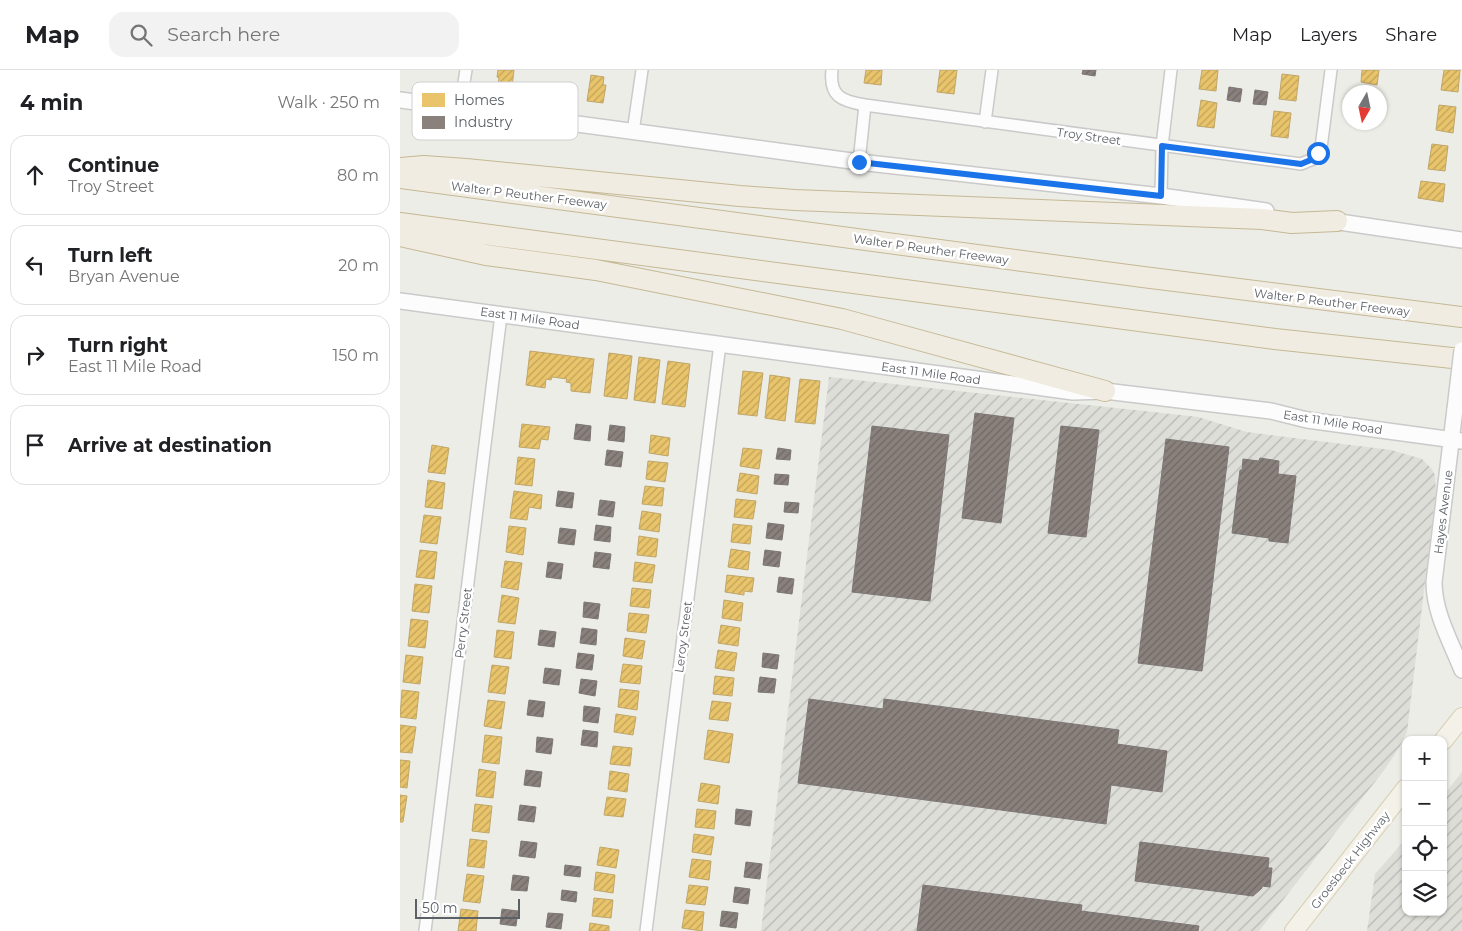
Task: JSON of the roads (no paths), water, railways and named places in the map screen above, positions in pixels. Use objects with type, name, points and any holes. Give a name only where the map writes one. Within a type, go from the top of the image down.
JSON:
[{"type":"highway","points":[[400,168],[424,166],[466,169],[795,200],[1252,219],[1292,223],[1337,221]]},
{"type":"highway","name":"Walter P Reuther Freeway","points":[[400,178],[1143,278],[1462,317]]},
{"type":"highway","points":[[400,223],[1255,336],[1462,359]]},
{"type":"highway","points":[[400,236],[486,255],[596,270],[842,319],[1105,391]]},
{"type":"main road","points":[[578,124],[859,162],[1161,196],[1462,240]]},
{"type":"main road","name":"East 11 Mile Road","points":[[400,301],[1073,392],[1105,391],[1272,412],[1306,420],[1457,440]]},
{"type":"main road","name":"Hayes Avenue","points":[[1462,350],[1455,409],[1457,440],[1434,582],[1434,595],[1440,617],[1462,670]]},
{"type":"main road","points":[[1447,736],[1462,717]]},
{"type":"main road","name":"Groesbeck Highway","points":[[1294,931],[1402,793]]},
{"type":"street","points":[[633,132],[642,70]]},
{"type":"street","name":"Troy Street","points":[[832,70],[831,86],[835,93],[842,99],[865,105],[1295,163],[1313,159],[1321,148],[1332,70]]},
{"type":"street","points":[[985,122],[992,70]]},
{"type":"street","points":[[1161,196],[1162,146],[1171,70]]},
{"type":"street","points":[[859,162],[865,105]]},
{"type":"street","name":"Perry Street","points":[[424,931],[501,315]]},
{"type":"street","name":"Leroy Street","points":[[646,931],[720,344]]}]
